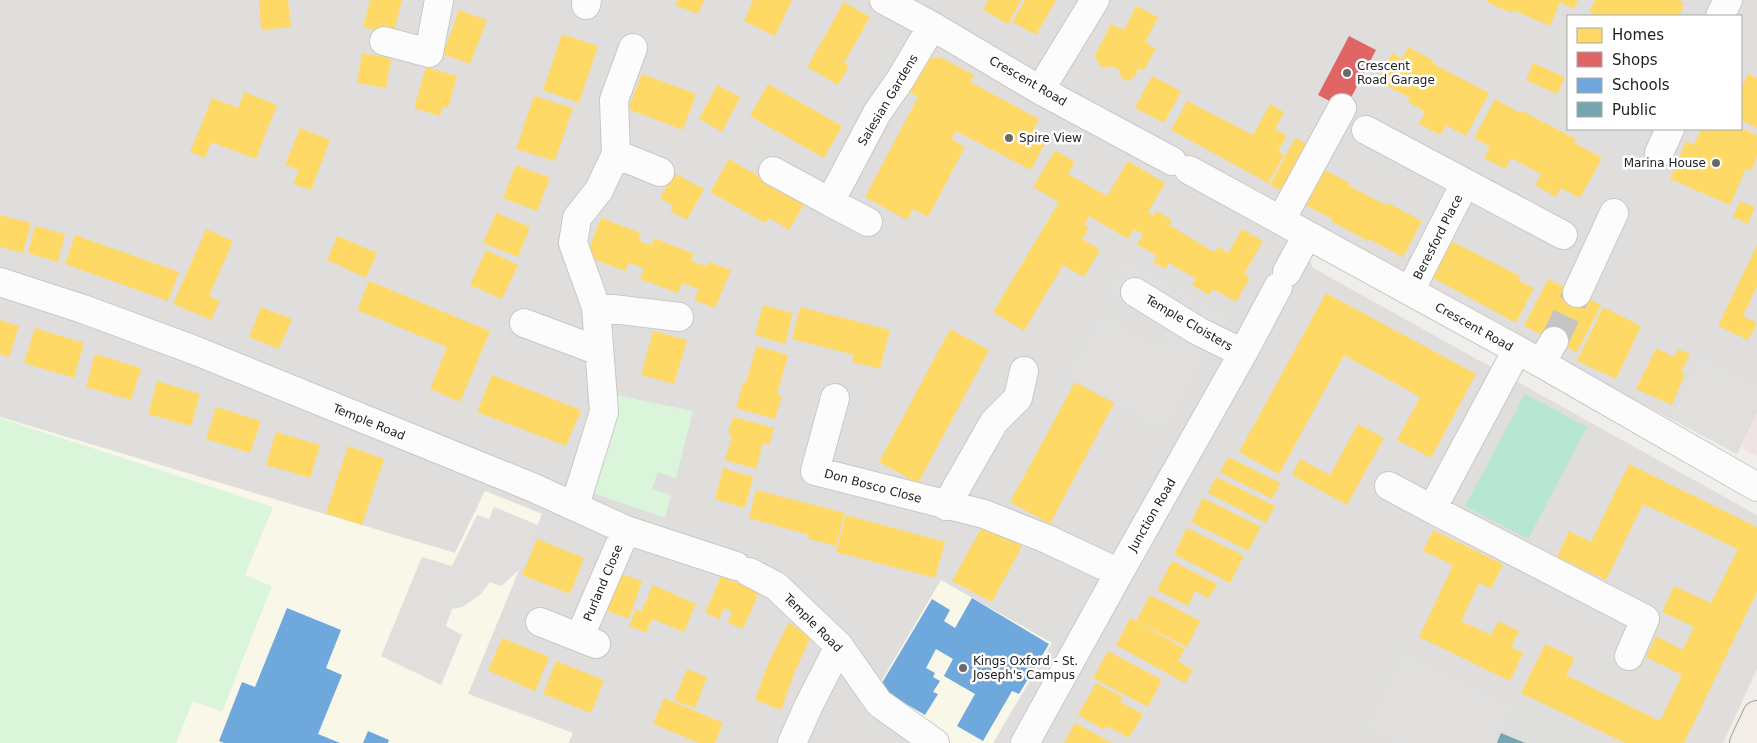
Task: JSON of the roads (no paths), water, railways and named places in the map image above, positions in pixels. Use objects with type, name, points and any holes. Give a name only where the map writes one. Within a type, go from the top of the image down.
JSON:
[{"type":"main road","points":[[1744,743],[1757,716]]},
{"type":"street","points":[[384,41],[429,53],[439,0]]},
{"type":"street","name":"Crescent Road","points":[[884,0],[1040,90],[1181,165],[1517,350],[1548,352],[1757,487]]},
{"type":"street","points":[[1040,90],[1095,0]]},
{"type":"street","points":[[1720,15],[1728,0]]},
{"type":"street","name":"Salesian Gardens","points":[[830,202],[877,114],[932,26]]},
{"type":"street","points":[[575,505],[604,412],[596,307],[573,243],[577,218],[600,190],[616,154],[614,100],[634,48]]},
{"type":"street","points":[[1281,220],[1342,108]]},
{"type":"street","name":"Beresford Place","points":[[1366,130],[1563,235]]},
{"type":"street","points":[[616,154],[660,172]]},
{"type":"street","points":[[773,171],[868,222]]},
{"type":"street","name":"Beresford Place","points":[[1410,292],[1465,183]]},
{"type":"street","points":[[1577,293],[1614,213]]},
{"type":"street","name":"Junction Road","points":[[1025,743],[1118,573],[1243,353],[1307,234]]},
{"type":"street","name":"Temple Road","points":[[0,282],[84,308],[194,350],[575,505],[626,530],[742,569],[776,586],[839,646],[879,703],[935,743]]},
{"type":"street","name":"Temple Cloisters","points":[[1135,292],[1198,331],[1243,353]]},
{"type":"street","points":[[596,307],[679,317]]},
{"type":"street","points":[[524,323],[599,351]]},
{"type":"street","points":[[1432,509],[1517,350]]},
{"type":"street","points":[[946,506],[994,422],[1018,398],[1024,371]]},
{"type":"street","name":"Don Bosco Close","points":[[835,398],[816,471],[946,506],[984,514],[1047,539],[1118,573]]},
{"type":"street","points":[[1388,486],[1645,619],[1629,656]]},
{"type":"street","name":"Purland Close","points":[[540,622],[588,640],[626,530]]},
{"type":"street","points":[[792,743],[808,706],[839,646]]},
{"type":"tunnel","points":[[1554,341],[1577,293]]},
{"type":"place","name":"Crescent Road Garage","points":[[1347,73]]},
{"type":"place","name":"Spire View","points":[[1009,138]]},
{"type":"place","name":"Marina House","points":[[1716,163]]},
{"type":"place","name":"Kings Oxford - St. Joseph's Campus","points":[[963,668]]}]
